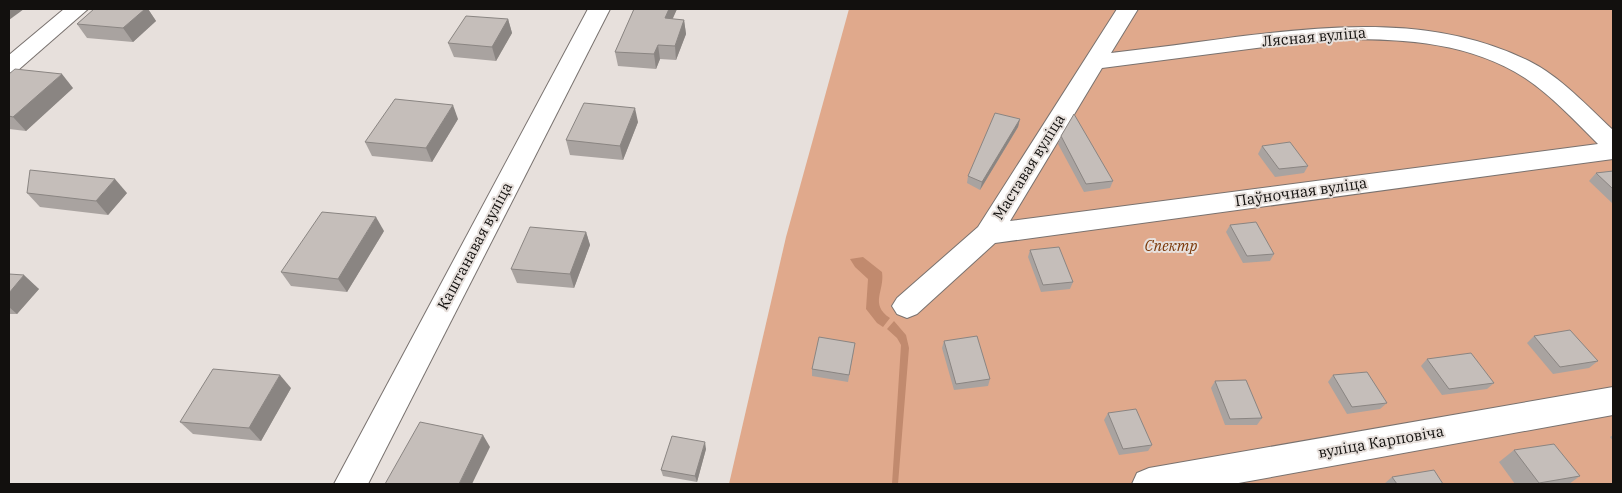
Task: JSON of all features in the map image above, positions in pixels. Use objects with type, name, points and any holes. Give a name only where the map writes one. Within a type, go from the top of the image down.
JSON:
[{"type":"street","points":[[9,66],[77,9]]},
{"type":"street","name":"Каштанавая вуліца","points":[[351,484],[599,9]]},
{"type":"street","name":"Маставая вуліца","points":[[907,306],[988,234],[1127,9]]},
{"type":"street","name":"Лясная вуліца","points":[[1094,62],[1310,34],[1380,32],[1430,38],[1478,49],[1521,66],[1554,89],[1613,144]]},
{"type":"street","name":"Паўночная вуліца","points":[[988,234],[1613,151]]},
{"type":"street","name":"вуліца Карповіча","points":[[1149,484],[1613,401]]},
{"type":"green space","name":"Спектр","points":[[849,9],[1613,9],[1613,484],[729,484],[786,237]]},
{"type":"shaded area","points":[[863,257],[882,272],[879,297],[880,308],[890,318],[883,327],[877,323],[866,309],[868,279],[855,267],[850,259]]},
{"type":"shaded area","points":[[894,321],[906,335],[909,348],[898,484],[892,484],[901,345],[897,338],[887,329]]},
{"type":"building","points":[[94,9],[145,9],[123,28],[77,24]]},
{"type":"building","points":[[634,9],[669,9],[665,18],[684,20],[675,46],[658,45],[654,54],[615,52]]},
{"type":"building","points":[[466,16],[508,19],[492,47],[448,43]]},
{"type":"building","points":[[15,69],[62,74],[13,117],[9,116],[9,74]]},
{"type":"building","points":[[395,99],[453,105],[426,148],[365,142]]},
{"type":"building","points":[[584,103],[635,108],[620,146],[566,140]]},
{"type":"building","points":[[995,113],[1020,119],[982,182],[968,176]]},
{"type":"building","points":[[1074,114],[1113,181],[1086,184],[1061,136]]},
{"type":"building","points":[[1290,142],[1308,166],[1279,169],[1262,146]]},
{"type":"building","points":[[30,170],[115,179],[96,201],[27,193]]},
{"type":"building","points":[[1613,171],[1613,189],[1596,173]]},
{"type":"building","points":[[322,212],[376,217],[338,279],[281,272]]},
{"type":"building","points":[[1256,222],[1274,254],[1247,256],[1230,225]]},
{"type":"building","points":[[530,227],[586,232],[570,274],[511,269]]},
{"type":"building","points":[[1059,247],[1073,282],[1043,285],[1030,250]]},
{"type":"building","points":[[9,274],[24,275],[9,293]]},
{"type":"building","points":[[1570,330],[1598,361],[1560,367],[1534,336]]},
{"type":"building","points":[[977,336],[990,379],[956,384],[944,341]]},
{"type":"building","points":[[819,337],[855,343],[849,375],[812,369]]},
{"type":"building","points":[[1471,353],[1494,383],[1449,389],[1427,359]]},
{"type":"building","points":[[213,369],[280,375],[249,428],[180,422]]},
{"type":"building","points":[[1367,372],[1387,403],[1352,407],[1333,375]]},
{"type":"building","points":[[1246,380],[1262,418],[1230,419],[1215,381]]},
{"type":"building","points":[[1136,409],[1152,445],[1123,449],[1108,413]]},
{"type":"building","points":[[420,422],[483,435],[459,484],[385,484]]},
{"type":"building","points":[[672,436],[705,442],[695,476],[661,470]]},
{"type":"building","points":[[1554,444],[1580,476],[1539,483],[1514,450]]},
{"type":"building","points":[[1434,470],[1443,484],[1397,484],[1392,477]]}]
